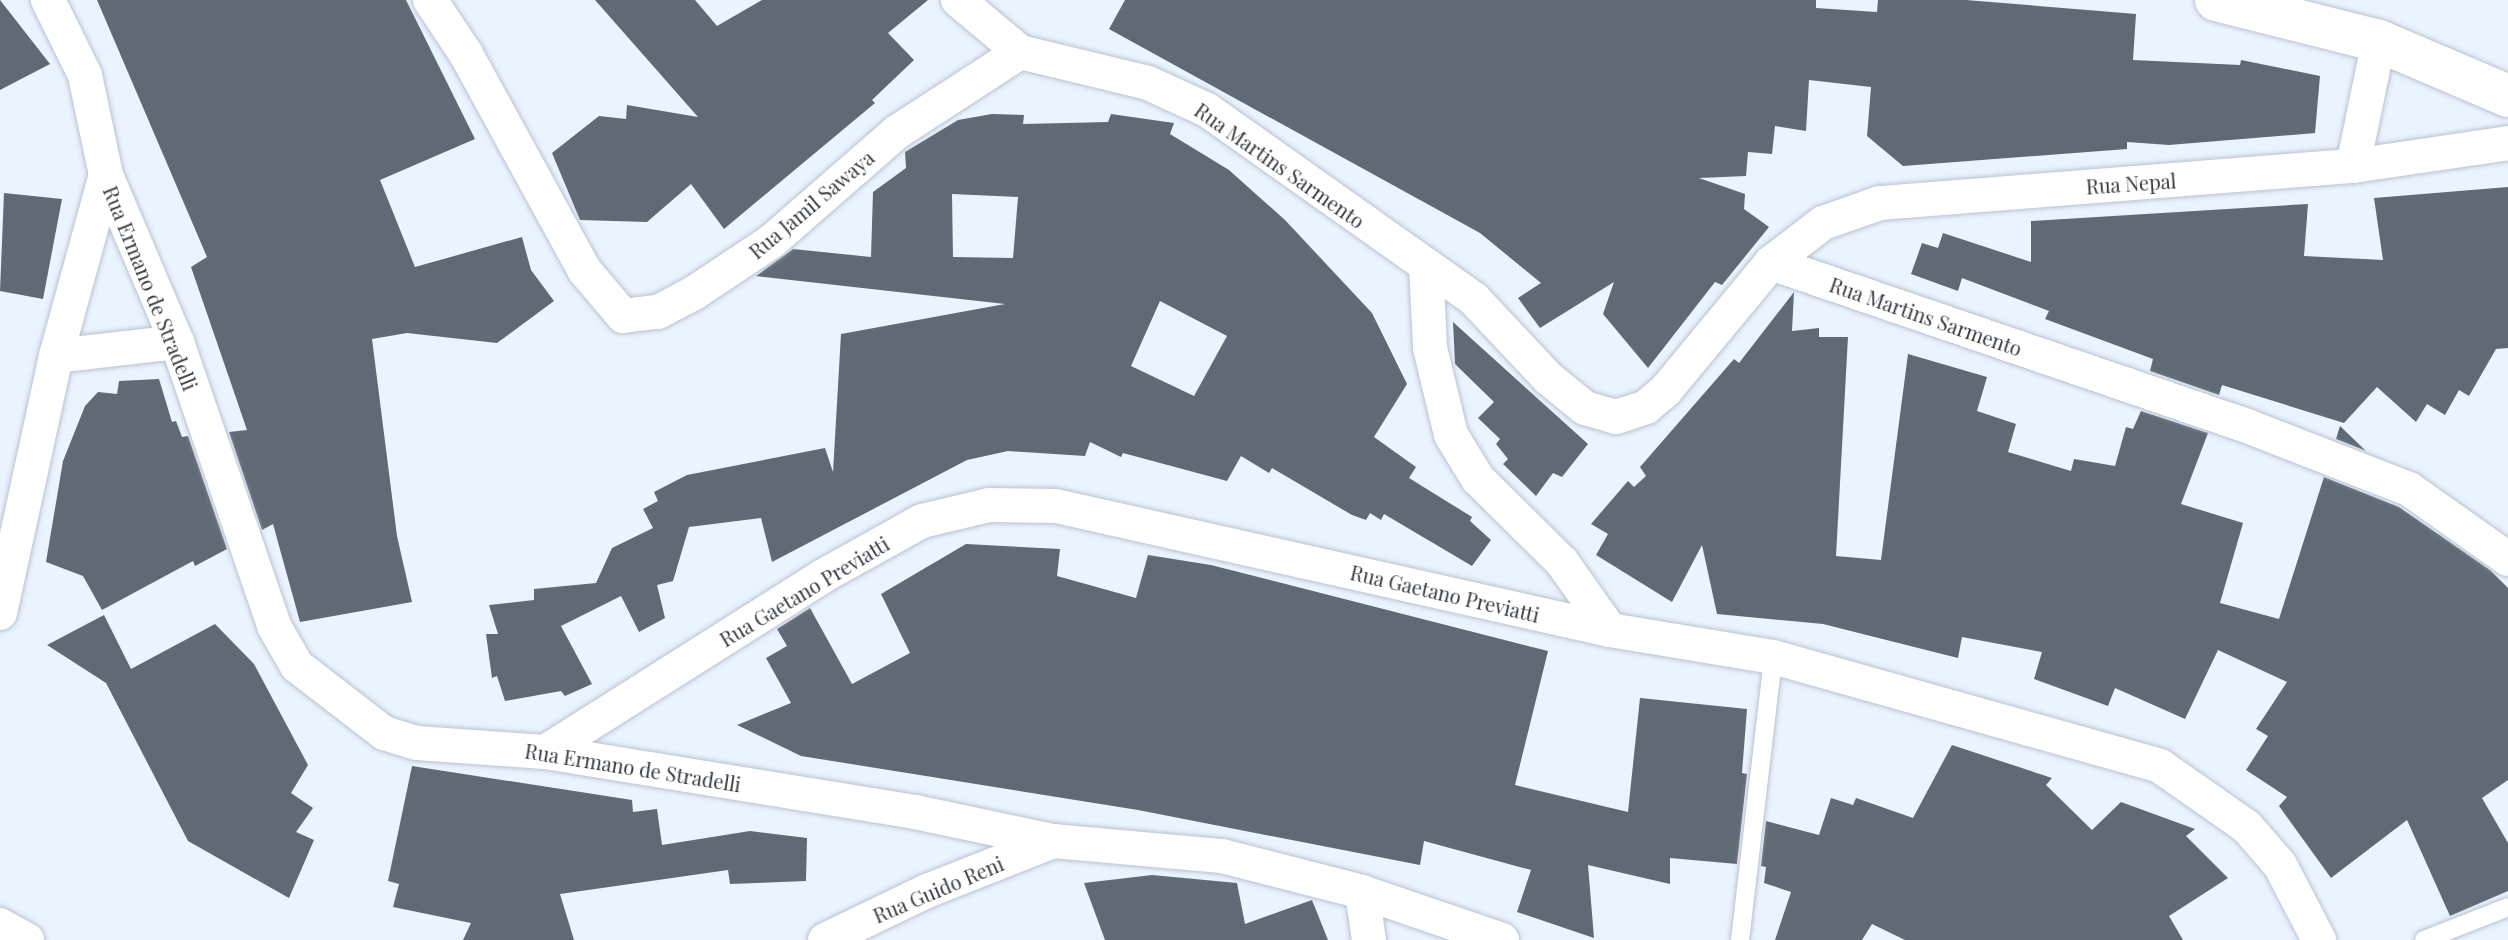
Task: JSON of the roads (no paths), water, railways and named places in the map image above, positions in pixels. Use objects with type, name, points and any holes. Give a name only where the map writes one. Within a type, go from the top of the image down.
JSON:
[{"type":"street","name":"Rua Ermano de Stradelli","points":[[48,0],[85,75],[106,175],[177,342],[258,588],[297,666],[384,733],[417,743],[545,752],[915,812],[1053,841],[1222,856],[1362,892],[1502,940]]},
{"type":"street","name":"Rua Jamil Sawaya","points":[[430,0],[466,54],[585,271],[623,316],[658,312],[694,293],[772,241],[897,132],[1020,52]]},
{"type":"street","name":"Rua Martins Sarmento","points":[[958,0],[1020,52],[1148,83],[1207,110],[1473,298],[1548,378],[1585,408],[1616,417],[1646,407],[1666,390],[1771,263],[2242,424],[2409,489],[2508,559]]},
{"type":"street","points":[[2216,0],[2379,41],[2508,96]]},
{"type":"street","points":[[2353,166],[2379,41]]},
{"type":"street","name":"Rua Nepal","points":[[1771,263],[1823,223],[1880,203],[2353,166],[2508,143]]},
{"type":"street","points":[[0,613],[56,356],[106,175]]},
{"type":"street","points":[[1426,265],[1430,348],[1451,435],[1478,479],[1562,562],[1610,630]]},
{"type":"street","points":[[56,356],[177,342]]},
{"type":"street","name":"Rua Gaetano Previatti","points":[[545,752],[909,528],[989,505],[1056,506],[1610,630],[1773,657],[2160,766],[2247,827],[2280,865],[2319,940]]},
{"type":"street","name":"Rua Guido Reni","points":[[825,940],[927,891],[1053,841]]},
{"type":"street","points":[[1362,892],[1369,940]]},
{"type":"street","points":[[0,925],[27,940]]},
{"type":"lane","points":[[1740,940],[1773,657]]},
{"type":"lane","points":[[2424,940],[2508,907]]}]
